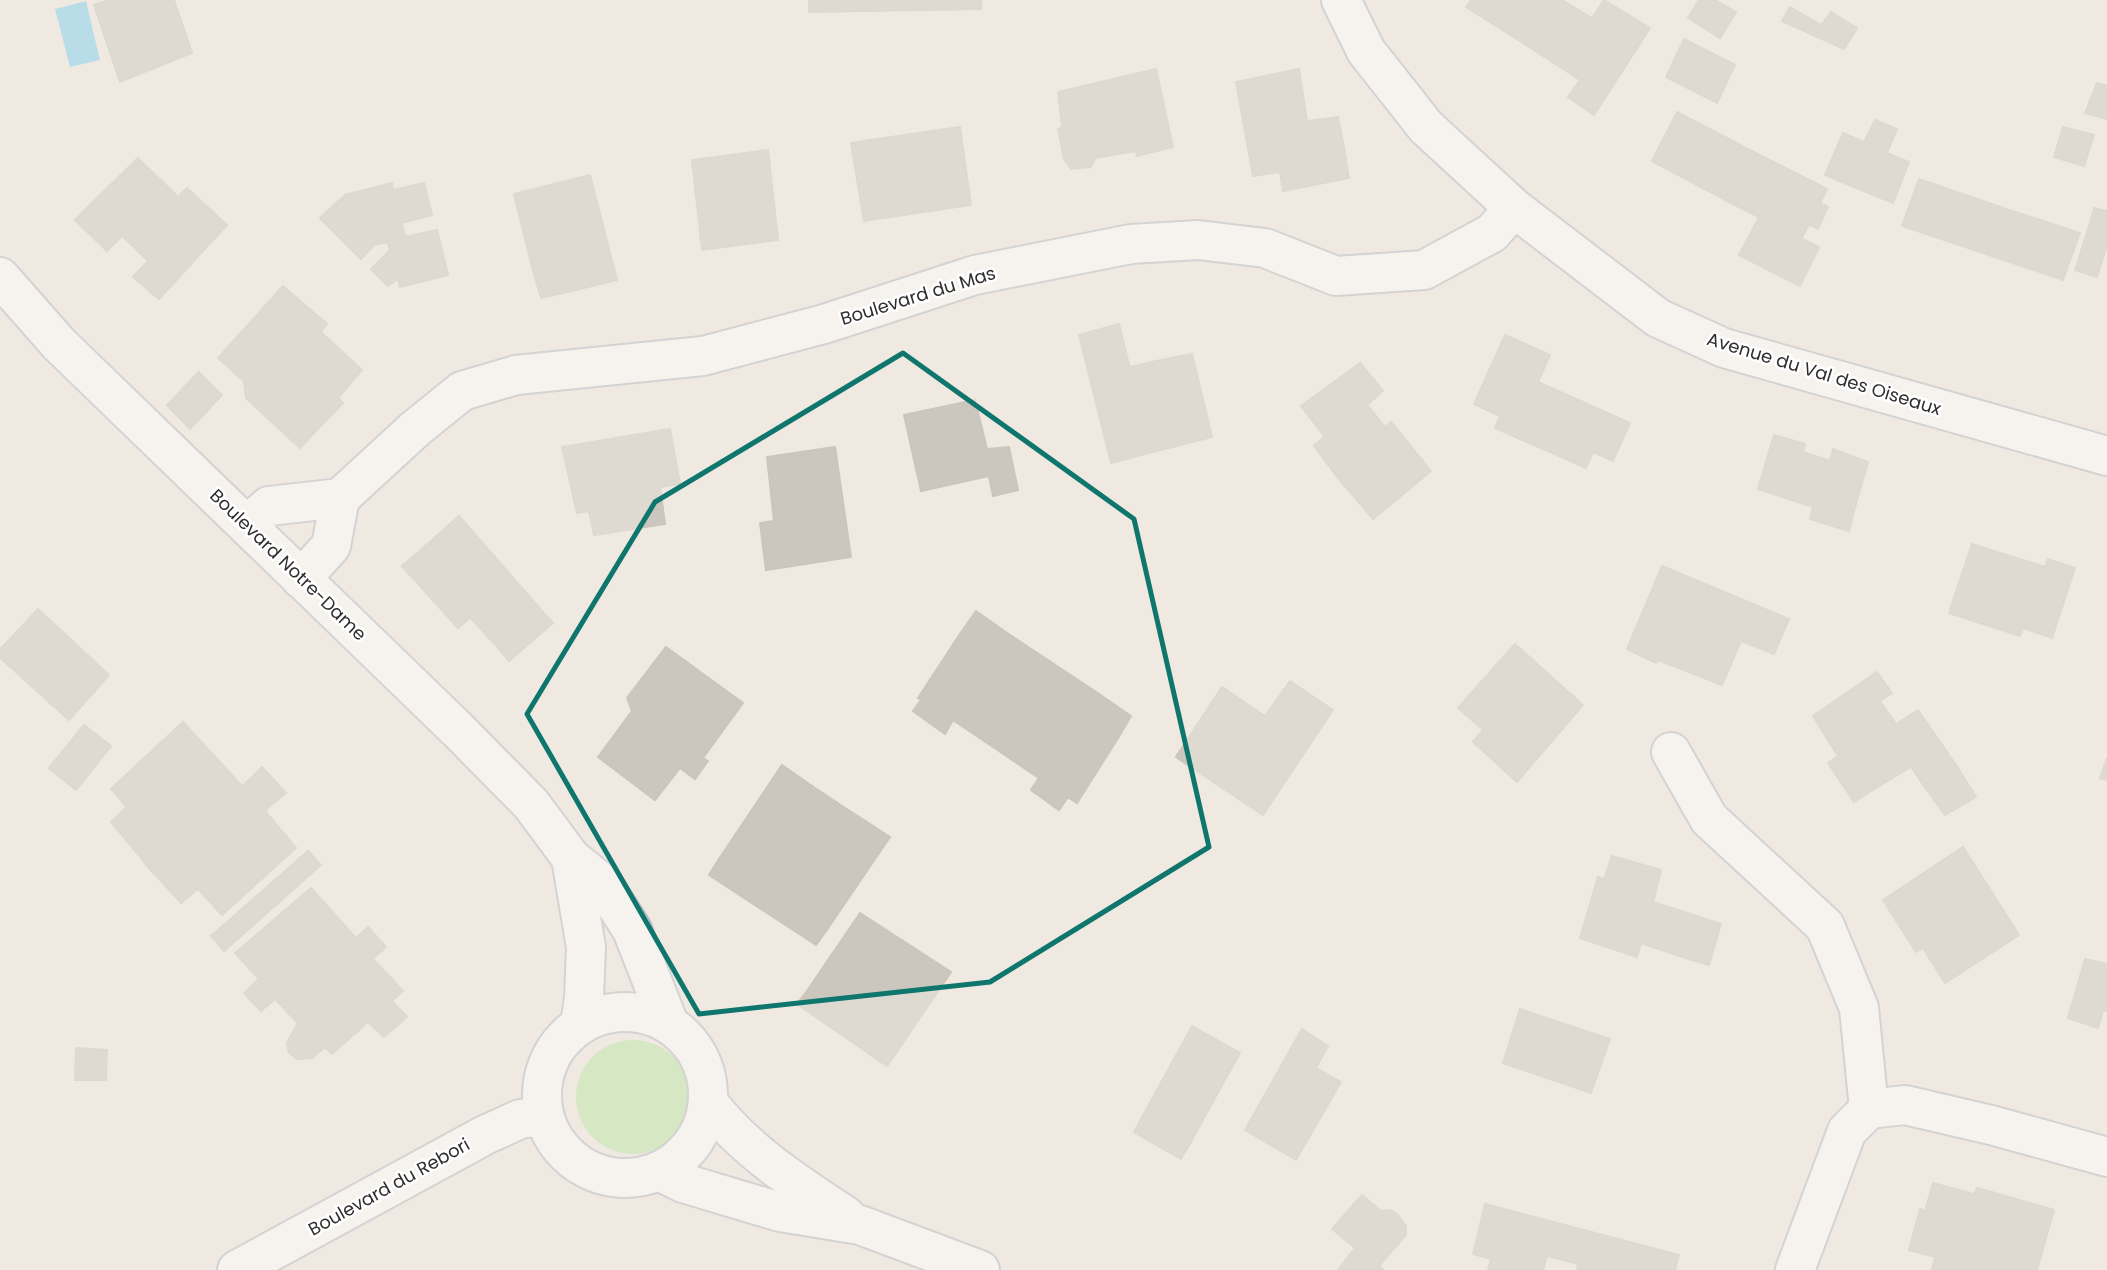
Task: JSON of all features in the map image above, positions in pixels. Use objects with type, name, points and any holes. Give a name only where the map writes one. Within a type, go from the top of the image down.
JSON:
[{"type":"street","name":"Avenue du Val des Oiseaux","points":[[1341,0],[1366,51],[1426,127],[1514,208],[1658,318],[1724,348],[2107,456]]},
{"type":"street","name":"Boulevard du Mas","points":[[340,498],[415,429],[462,391],[516,375],[702,356],[824,324],[975,275],[1131,244],[1198,240],[1265,248],[1336,276],[1424,270],[1492,233],[1514,208]]},
{"type":"street","name":"Boulevard Notre-Dame","points":[[0,277],[58,344],[531,804],[571,858],[603,883],[632,930],[669,1024]]},
{"type":"street","points":[[247,526],[269,506],[340,498],[331,546],[301,579]]},
{"type":"street","points":[[1671,752],[1709,819],[1825,926],[1859,1008],[1868,1109]]},
{"type":"street","name":"Boulevard Notre-Dame","points":[[571,858],[586,947],[580,1025]]},
{"type":"street","points":[[625,1012],[648,1015],[669,1024],[686,1039],[699,1058],[707,1079],[708,1102],[704,1124],[693,1143],[678,1160],[659,1171],[631,1178],[602,1176],[576,1164],[556,1143],[544,1116],[541,1091],[547,1065],[560,1042],[580,1025],[601,1015],[625,1012]]},
{"type":"street","points":[[708,1102],[725,1125],[788,1178],[860,1225]]},
{"type":"street","points":[[1795,1270],[1847,1131],[1868,1109],[1905,1105],[2107,1157]]},
{"type":"street","name":"Boulevard du Rebori","points":[[237,1270],[485,1135],[520,1119],[544,1116]]},
{"type":"street","points":[[659,1171],[683,1183],[780,1212],[860,1225],[980,1270]]},
{"type":"highlighted area","points":[[903,353],[1134,519],[1209,847],[990,982],[699,1014],[527,714],[655,502]]},
{"type":"green space","points":[[633,1040],[655,1045],[673,1057],[685,1075],[690,1097],[685,1119],[673,1137],[655,1149],[633,1154],[611,1149],[593,1137],[581,1119],[576,1097],[581,1075],[593,1057],[611,1045]]},
{"type":"water","points":[[86,1],[100,60],[70,67],[55,9]]},
{"type":"building","points":[[109,0],[174,0],[192,53],[120,82],[94,5]]},
{"type":"building","points":[[809,0],[981,0],[981,9],[809,12]]},
{"type":"building","points":[[1471,0],[1551,0],[1523,43],[1466,7]]},
{"type":"building","points":[[1551,0],[1562,0],[1592,18],[1604,0],[1650,28],[1594,115],[1568,97],[1580,80],[1523,43]]},
{"type":"building","points":[[1699,0],[1715,0],[1736,12],[1720,38],[1688,18]]},
{"type":"building","points":[[1790,7],[1821,25],[1831,12],[1857,28],[1844,49],[1782,21]]},
{"type":"building","points":[[1684,39],[1735,65],[1717,103],[1666,77]]},
{"type":"building","points":[[1156,69],[1173,147],[1137,156],[1136,151],[1095,158],[1091,167],[1071,169],[1064,159],[1058,129],[1062,127],[1058,92]]},
{"type":"building","points":[[1299,69],[1307,121],[1338,117],[1344,148],[1298,157],[1299,169],[1253,176],[1236,82]]},
{"type":"building","points":[[2097,83],[2107,86],[2107,119],[2085,113]]},
{"type":"building","points":[[1677,112],[1750,150],[1725,200],[1652,161]]},
{"type":"building","points":[[1875,120],[1897,129],[1887,153],[1864,142]]},
{"type":"building","points":[[960,127],[971,205],[883,218],[870,140]]},
{"type":"building","points":[[2063,127],[2094,135],[2084,166],[2054,157]]},
{"type":"building","points":[[1843,133],[1864,142],[1846,184],[1825,175]]},
{"type":"building","points":[[870,140],[883,218],[864,221],[851,143]]},
{"type":"building","points":[[1864,142],[1887,153],[1871,194],[1846,184]]},
{"type":"building","points":[[1344,148],[1349,178],[1283,191],[1280,172],[1299,169],[1298,157]]},
{"type":"building","points":[[768,150],[778,240],[702,250],[692,160]]},
{"type":"building","points":[[1750,150],[1827,189],[1820,203],[1828,207],[1818,229],[1793,217],[1786,231],[1819,247],[1800,286],[1739,255],[1759,217],[1725,200]]},
{"type":"building","points":[[1887,153],[1909,162],[1893,203],[1871,194]]},
{"type":"building","points":[[138,158],[178,197],[187,188],[227,225],[159,299],[133,277],[148,261],[90,205]]},
{"type":"building","points":[[590,175],[617,280],[563,293],[554,259],[531,263],[514,194]]},
{"type":"building","points":[[1919,179],[2000,207],[1986,254],[1902,226]]},
{"type":"building","points":[[392,183],[393,190],[424,183],[432,215],[402,223],[405,237],[437,230],[448,275],[400,287],[398,279],[388,286],[371,269],[390,250],[387,242],[374,245],[361,259],[320,218],[345,195]]},
{"type":"building","points":[[90,205],[122,236],[107,251],[75,220]]},
{"type":"building","points":[[2000,207],[2080,233],[2063,280],[1986,254]]},
{"type":"building","points":[[2094,208],[2107,211],[2107,227],[2090,223]]},
{"type":"building","points":[[1793,217],[1809,224],[1802,238],[1786,231]]},
{"type":"building","points":[[2090,223],[2107,227],[2107,245],[2097,277],[2075,270]]},
{"type":"building","points":[[554,259],[563,293],[541,298],[531,263]]},
{"type":"building","points":[[283,286],[327,324],[321,332],[362,370],[338,398],[343,403],[316,431],[278,394],[288,383],[265,362],[247,384],[218,358]]},
{"type":"building","points":[[1119,324],[1134,385],[1159,378],[1156,361],[1192,354],[1208,420],[1145,436],[1149,453],[1111,463],[1079,335]]},
{"type":"building","points":[[1505,335],[1550,355],[1538,382],[1630,423],[1613,461],[1593,452],[1586,468],[1495,428],[1500,416],[1474,404]]},
{"type":"building","points":[[1156,361],[1159,378],[1134,385],[1130,367]]},
{"type":"building","points":[[265,362],[288,383],[278,394],[316,431],[300,448],[246,398],[244,381],[247,384]]},
{"type":"building","points":[[1360,363],[1383,391],[1367,405],[1385,427],[1391,422],[1431,471],[1373,519],[1338,478],[1365,456],[1339,424],[1325,437],[1301,406]]},
{"type":"building","points":[[199,372],[222,395],[190,429],[167,405]]},
{"type":"building","points":[[975,400],[987,449],[1009,447],[1018,490],[993,496],[989,476],[921,491],[904,415]]},
{"type":"building","points":[[1208,420],[1212,437],[1149,453],[1145,436]]},
{"type":"building","points":[[1339,424],[1365,456],[1338,478],[1314,446]]},
{"type":"building","points":[[670,429],[680,484],[660,487],[665,524],[594,535],[589,511],[577,513],[562,447]]},
{"type":"building","points":[[1774,435],[1805,444],[1803,452],[1830,461],[1833,449],[1868,462],[1854,511],[1815,499],[1813,507],[1758,489]]},
{"type":"building","points":[[835,447],[851,557],[766,570],[760,523],[774,521],[767,457]]},
{"type":"building","points":[[1815,499],[1854,511],[1849,531],[1810,519]]},
{"type":"building","points":[[459,516],[543,612],[501,651],[414,556]]},
{"type":"building","points":[[1972,544],[2045,567],[2048,559],[2075,568],[2052,638],[2023,628],[2020,636],[1949,613]]},
{"type":"building","points":[[414,556],[470,618],[458,628],[402,566]]},
{"type":"building","points":[[1662,566],[1789,619],[1774,654],[1741,641],[1722,685],[1658,660],[1656,663],[1627,649]]},
{"type":"building","points":[[38,609],[109,675],[69,720],[8,665],[22,649],[10,639]]},
{"type":"building","points":[[976,611],[1007,633],[991,656],[960,634]]},
{"type":"building","points":[[543,612],[553,623],[509,661],[501,651]]},
{"type":"building","points":[[1007,633],[1099,694],[1084,715],[1118,738],[1077,803],[1039,778],[1049,762],[962,706],[953,720],[918,698],[960,634],[991,656]]},
{"type":"building","points":[[10,639],[22,649],[8,665],[0,658],[0,649]]},
{"type":"building","points":[[1515,644],[1583,705],[1528,769],[1458,708]]},
{"type":"building","points":[[666,647],[743,703],[703,758],[708,761],[695,779],[680,768],[655,800],[598,757],[632,711],[627,698]]},
{"type":"building","points":[[1877,672],[1892,693],[1880,701],[1896,724],[1918,710],[1956,765],[1924,786],[1911,767],[1876,788],[1849,749],[1838,756],[1813,716]]},
{"type":"building","points":[[1290,681],[1333,710],[1263,815],[1176,757],[1222,687],[1265,716]]},
{"type":"building","points":[[1099,694],[1131,716],[1118,738],[1084,715]]},
{"type":"building","points":[[921,700],[953,720],[945,734],[913,711]]},
{"type":"building","points":[[962,706],[1049,762],[1039,778],[953,720]]},
{"type":"building","points":[[183,722],[242,786],[248,781],[270,806],[265,811],[296,848],[244,895],[220,869],[198,889],[165,851],[148,867],[141,858],[158,842],[127,807],[144,791],[128,773]]},
{"type":"building","points":[[84,725],[111,746],[76,790],[49,768]]},
{"type":"building","points":[[1483,730],[1528,769],[1517,782],[1473,742]]},
{"type":"building","points":[[1849,749],[1876,788],[1854,802],[1828,763]]},
{"type":"building","points":[[2107,758],[2107,780],[2100,778]]},
{"type":"building","points":[[782,765],[812,786],[793,814],[817,829],[836,802],[890,837],[826,931],[719,859]]},
{"type":"building","points":[[1956,765],[1976,797],[1945,815],[1924,786]]},
{"type":"building","points":[[262,767],[286,793],[270,806],[248,781]]},
{"type":"building","points":[[128,773],[144,791],[127,807],[111,789]]},
{"type":"building","points":[[1039,778],[1068,797],[1059,810],[1031,790]]},
{"type":"building","points":[[812,786],[836,802],[817,829],[793,814]]},
{"type":"building","points":[[127,807],[158,842],[141,858],[111,822]]},
{"type":"building","points":[[1963,847],[2019,935],[1945,983],[1923,948],[1916,952],[1883,900]]},
{"type":"building","points":[[165,851],[198,889],[181,903],[148,867]]},
{"type":"building","points":[[308,851],[321,865],[224,951],[211,936]]},
{"type":"building","points":[[1612,856],[1661,870],[1650,915],[1697,930],[1689,959],[1641,943],[1637,957],[1580,938],[1598,877],[1604,879]]},
{"type":"building","points":[[719,859],[826,931],[816,945],[709,875]]},
{"type":"building","points":[[220,869],[244,895],[222,915],[198,889]]},
{"type":"building","points":[[311,888],[356,938],[368,927],[386,947],[373,959],[403,991],[392,1001],[407,1017],[384,1037],[368,1022],[332,1054],[325,1047],[312,1058],[297,1059],[289,1053],[287,1043],[298,1023],[275,999],[261,1011],[244,993],[259,979],[235,953]]},
{"type":"building","points":[[1653,902],[1721,924],[1709,965],[1689,959],[1697,930],[1650,915]]},
{"type":"building","points":[[860,913],[951,972],[896,1053],[807,991]]},
{"type":"building","points":[[2085,959],[2107,964],[2107,1011],[2103,1010],[2098,1028],[2068,1018]]},
{"type":"building","points":[[807,991],[896,1053],[887,1066],[797,1004]]},
{"type":"building","points":[[1520,1009],[1610,1039],[1591,1093],[1503,1063]]},
{"type":"building","points":[[1192,1026],[1240,1053],[1188,1147],[1140,1121]]},
{"type":"building","points":[[1302,1029],[1328,1046],[1316,1068],[1341,1082],[1296,1160],[1245,1130]]},
{"type":"building","points":[[76,1048],[107,1050],[106,1080],[75,1080]]},
{"type":"building","points":[[1140,1121],[1188,1147],[1181,1159],[1134,1132]]},
{"type":"building","points":[[1933,1183],[1991,1199],[1992,1192],[2054,1210],[2037,1270],[1978,1252],[1973,1270],[1932,1270],[1935,1257],[1909,1250],[1920,1209],[1925,1211]]},
{"type":"building","points":[[1977,1188],[1992,1192],[1991,1199],[1974,1194]]},
{"type":"building","points":[[1362,1195],[1381,1211],[1391,1210],[1398,1215],[1406,1226],[1406,1235],[1379,1266],[1384,1270],[1338,1270],[1355,1248],[1332,1229]]},
{"type":"building","points":[[1485,1204],[1679,1255],[1675,1270],[1577,1270],[1578,1264],[1547,1256],[1543,1270],[1488,1270],[1491,1259],[1473,1254]]},
{"type":"building","points":[[1978,1252],[2037,1270],[1973,1270]]}]
